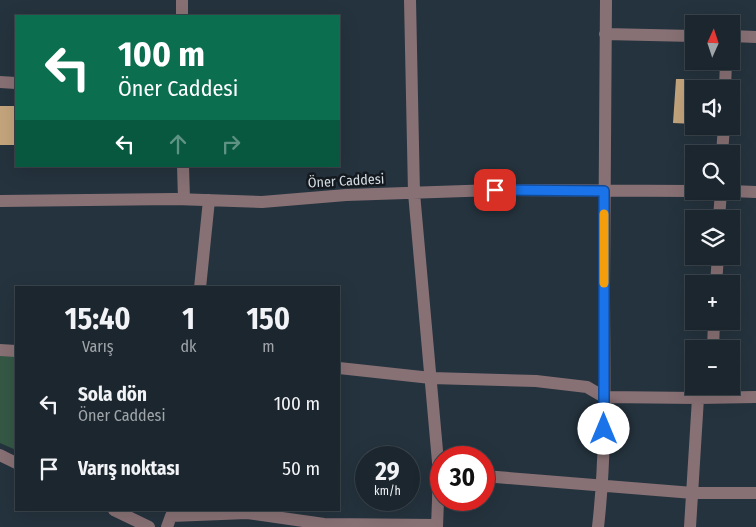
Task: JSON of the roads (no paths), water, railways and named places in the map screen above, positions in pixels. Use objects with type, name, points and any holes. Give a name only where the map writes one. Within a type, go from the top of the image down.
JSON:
[{"type":"street","points":[[182,0],[182,15]]},
{"type":"street","points":[[410,0],[414,193],[437,446]]},
{"type":"street","points":[[598,527],[603,485],[606,0]]},
{"type":"street","points":[[605,34],[685,36]]},
{"type":"street","points":[[740,36],[756,37]]},
{"type":"street","points":[[0,82],[15,83]]},
{"type":"street","points":[[183,167],[184,199]]},
{"type":"street","name":"Öner Caddesi","points":[[0,201],[184,199],[262,202],[346,195],[495,190],[685,191]]},
{"type":"street","points":[[740,191],[756,192]]},
{"type":"street","points":[[200,286],[209,200]]},
{"type":"street","points":[[0,350],[15,351]]},
{"type":"street","points":[[340,368],[431,378],[536,381],[587,387],[604,397],[685,395]]},
{"type":"street","points":[[690,527],[692,493],[707,395]]},
{"type":"street","points":[[723,395],[756,397]]},
{"type":"street","points":[[0,455],[15,462]]},
{"type":"street","points":[[495,477],[692,493],[756,493]]},
{"type":"street","points":[[116,511],[145,526]]},
{"type":"street","points":[[169,518],[247,513],[324,524],[437,526],[438,511]]}]
